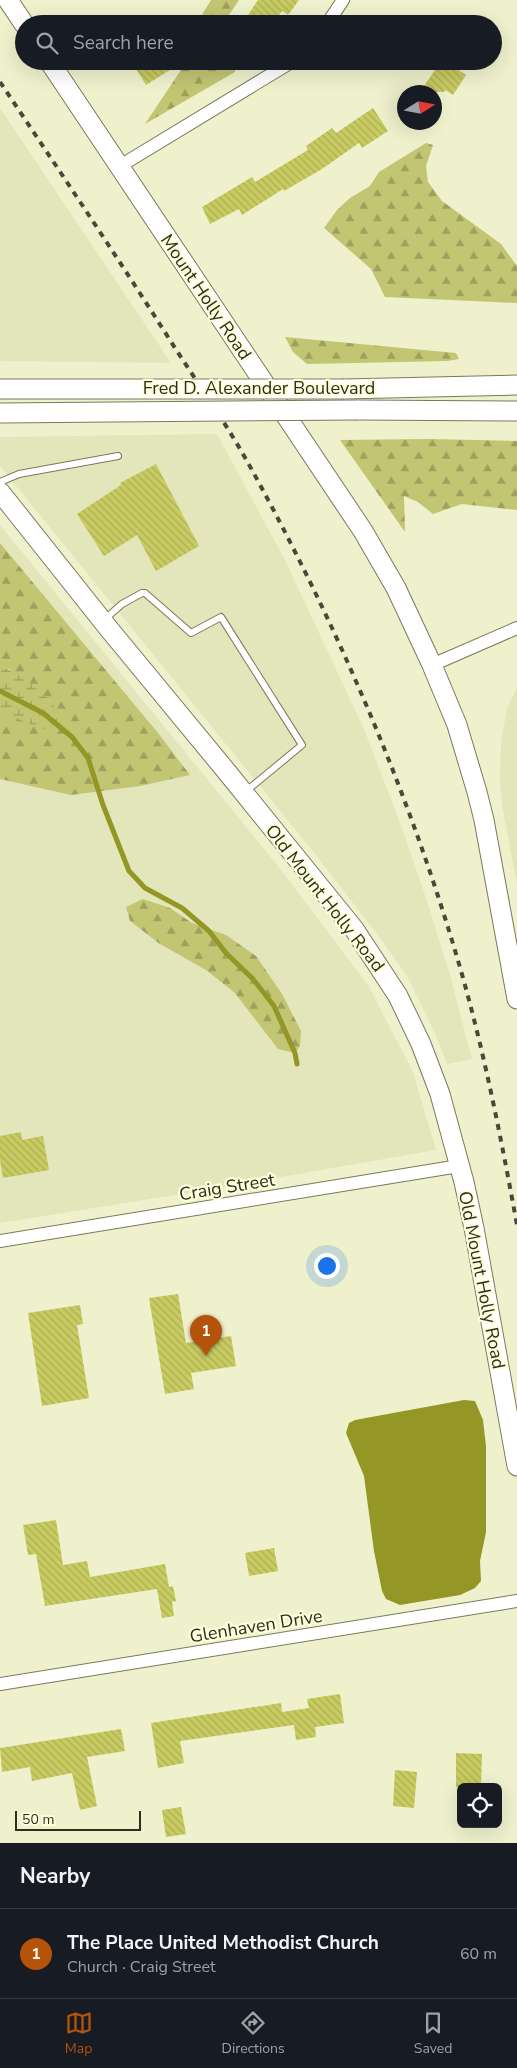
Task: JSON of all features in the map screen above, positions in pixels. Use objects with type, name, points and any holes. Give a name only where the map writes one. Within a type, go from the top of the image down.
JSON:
[{"type":"street","points":[[8,0],[18,15]]},
{"type":"street","points":[[333,15],[343,0]]},
{"type":"street","name":"Mount Holly Road","points":[[55,70],[363,531],[396,588],[432,665],[457,725],[477,792],[517,999]]},
{"type":"street","points":[[120,166],[278,70]]},
{"type":"street","name":"Fred D. Alexander Boulevard","points":[[0,389],[344,388],[517,385]]},
{"type":"street","name":"Fred D. Alexander Boulevard","points":[[0,413],[357,410],[517,411]]},
{"type":"street","name":"Old Mount Holly Road","points":[[0,492],[102,621],[354,929],[398,996],[421,1044],[440,1094],[459,1166],[474,1228],[517,1466]]},
{"type":"street","points":[[432,665],[517,628]]},
{"type":"street","name":"Craig Street","points":[[0,1241],[459,1166]]},
{"type":"street","name":"Glenhaven Drive","points":[[0,1684],[517,1601]]},
{"type":"lane","points":[[0,482],[19,474],[118,456]]},
{"type":"lane","points":[[102,621],[122,604],[142,592],[191,633],[221,617],[302,746],[244,793]]},
{"type":"shaded area","points":[[0,108],[171,363],[0,361]]},
{"type":"shaded area","points":[[217,434],[285,560],[364,729],[401,825],[428,904],[450,975],[472,1059],[447,1064],[434,1031],[407,976],[380,938],[316,855],[0,466],[0,437]]},
{"type":"shaded area","points":[[0,525],[278,866],[368,985],[413,1072],[436,1150],[213,1189],[0,1223]]},
{"type":"shaded area","points":[[517,687],[517,884],[502,806],[500,781],[501,743],[507,708]]},
{"type":"shaded area","points":[[464,1400],[475,1401],[483,1420],[486,1446],[486,1532],[480,1561],[481,1581],[475,1588],[460,1595],[400,1605],[386,1599],[382,1591],[374,1551],[364,1476],[346,1433],[349,1423],[355,1420]]},
{"type":"green space","points":[[211,0],[239,0],[229,15],[202,15]]},
{"type":"green space","points":[[181,70],[235,70],[235,72],[145,124]]},
{"type":"green space","points":[[426,143],[433,145],[426,166],[428,182],[442,201],[501,244],[517,266],[517,303],[385,297],[371,269],[324,228],[337,210],[350,198],[370,186],[379,172]]},
{"type":"green space","points":[[285,337],[456,353],[459,359],[447,361],[307,364],[293,352]]},
{"type":"green space","points":[[429,439],[517,441],[517,510],[462,504],[433,514],[418,502],[404,496],[405,532],[340,440]]},
{"type":"green space","points":[[0,543],[158,733],[190,775],[140,786],[71,795],[0,779],[0,712],[2,713],[11,670],[0,666]]},
{"type":"green space","points":[[0,666],[34,686],[50,700],[59,715],[60,727],[49,731],[0,712]]},
{"type":"green space","points":[[143,899],[170,908],[192,923],[226,935],[256,956],[282,994],[301,1031],[300,1046],[295,1053],[278,1049],[235,993],[206,970],[160,944],[130,921],[126,907]]},
{"type":"building","points":[[258,0],[299,0],[288,15],[282,11],[279,15],[248,15]]},
{"type":"building","points":[[137,70],[170,70],[146,85]]},
{"type":"building","points":[[435,70],[458,70],[466,75],[453,95],[445,90],[442,92],[442,85],[425,85]]},
{"type":"building","points":[[373,108],[388,131],[362,148],[359,143],[322,169],[284,191],[283,189],[242,215],[239,209],[210,224],[202,207],[252,177],[255,182],[308,150],[306,146],[332,128],[336,133]]},
{"type":"building","points":[[156,464],[199,546],[156,571],[137,535],[104,556],[77,514],[121,485],[120,483]]},
{"type":"building","points":[[21,1132],[22,1140],[43,1136],[49,1170],[3,1178],[0,1160],[0,1136]]},
{"type":"building","points":[[178,1294],[186,1343],[231,1336],[236,1366],[191,1373],[194,1389],[165,1394],[149,1298]]},
{"type":"building","points":[[80,1305],[83,1324],[77,1325],[89,1398],[42,1406],[28,1313]]},
{"type":"building","points":[[56,1520],[63,1565],[87,1561],[90,1577],[165,1564],[169,1587],[173,1586],[176,1601],[172,1602],[174,1616],[162,1618],[157,1589],[45,1606],[36,1554],[28,1555],[23,1525]]},
{"type":"building","points":[[274,1548],[278,1571],[249,1576],[245,1553]]},
{"type":"building","points":[[340,1694],[344,1723],[315,1727],[316,1737],[296,1740],[294,1725],[180,1741],[184,1763],[158,1768],[151,1723],[281,1703],[282,1712],[309,1708],[307,1699]]},
{"type":"building","points":[[121,1729],[125,1751],[87,1757],[97,1806],[80,1810],[72,1773],[32,1781],[30,1767],[2,1772],[0,1748]]},
{"type":"building","points":[[456,1753],[482,1754],[481,1783],[457,1783],[456,1787]]},
{"type":"building","points":[[395,1770],[417,1772],[414,1808],[393,1806]]},
{"type":"building","points":[[181,1807],[186,1834],[166,1837],[162,1810]]},
{"type":"waterway","points":[[0,691],[43,713],[72,737],[88,758],[103,805],[129,871],[145,888],[182,908],[209,931],[226,953],[253,979],[274,1006],[295,1053],[297,1064]]},
{"type":"railway","points":[[0,82],[239,446],[310,582],[339,644],[393,770],[417,834],[459,964],[484,1061],[517,1225]]},
{"type":"place","name":"The Place United Methodist Church","points":[[206,1356]]}]
